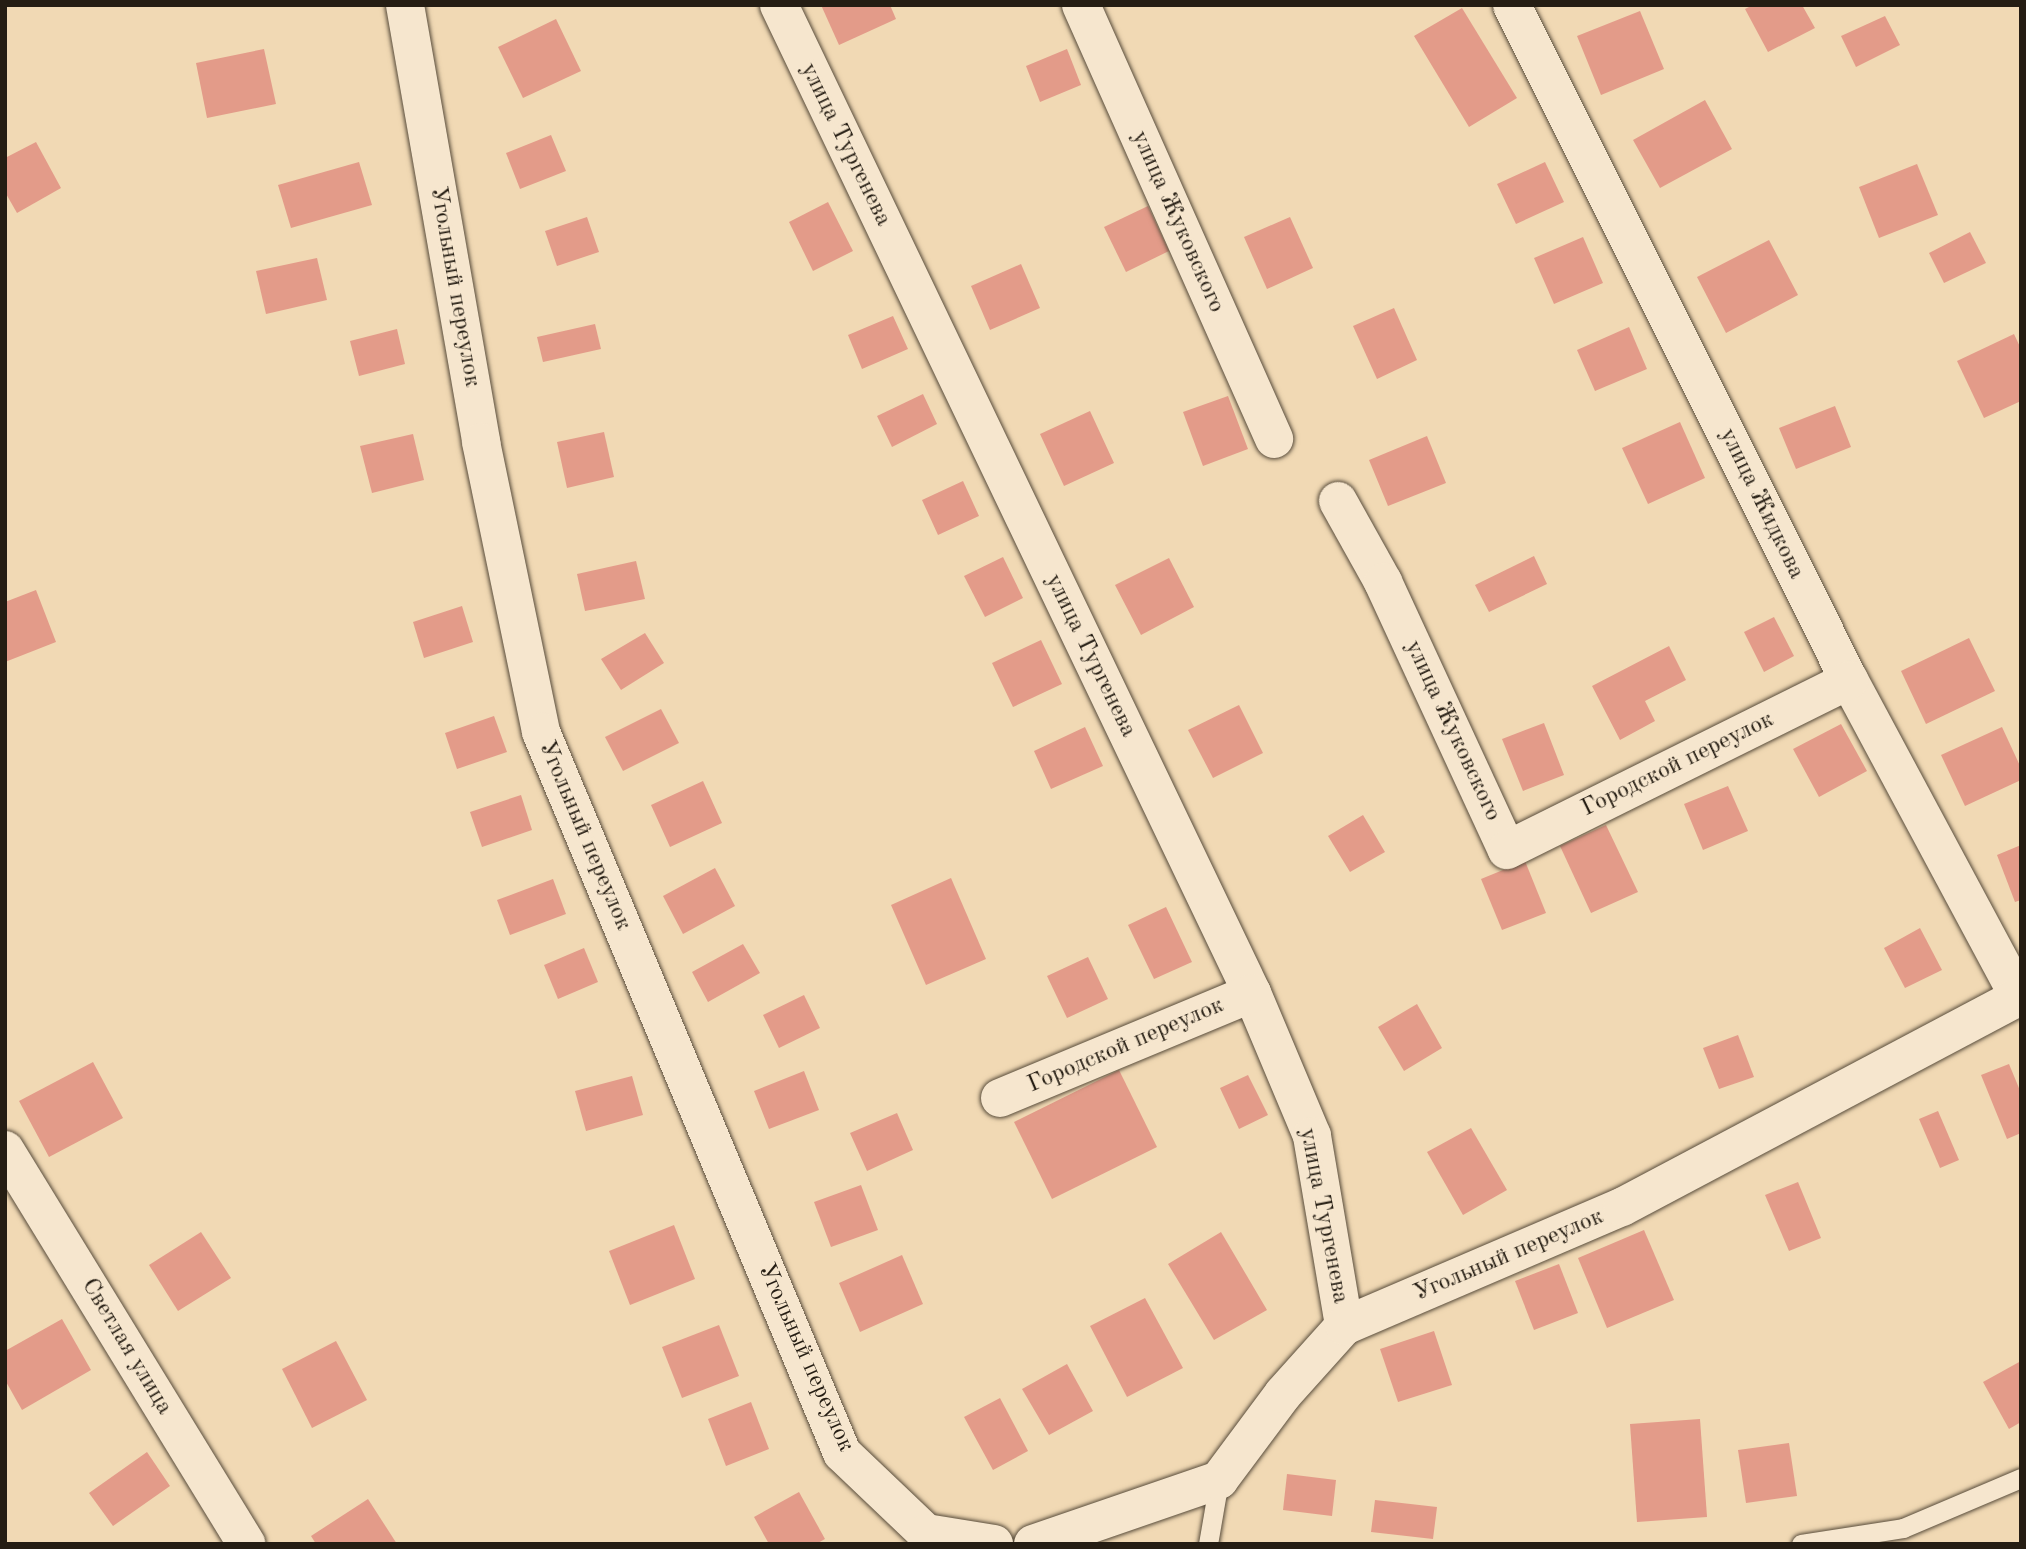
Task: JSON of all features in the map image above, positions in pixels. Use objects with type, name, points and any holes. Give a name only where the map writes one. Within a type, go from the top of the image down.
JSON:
[{"type":"street","name":"Угольный переулок","points":[[405,5],[481,442],[541,732],[842,1452],[926,1533],[994,1544]]},
{"type":"street","name":"улица Тургенева","points":[[779,5],[1252,993],[1312,1136],[1344,1326]]},
{"type":"street","name":"улица Жуковского","points":[[1081,5],[1274,439]]},
{"type":"street","name":"улица Жидкова","points":[[1513,5],[1849,680],[2020,997]]},
{"type":"street","name":"улица Жуковского","points":[[1338,501],[1383,582],[1507,850]]},
{"type":"street","name":"Городской переулок","points":[[1507,850],[1849,680]]},
{"type":"street","name":"Городской переулок","points":[[1000,1098],[1252,993]]},
{"type":"street","name":"Угольный переулок","points":[[1219,1479],[1283,1394],[1344,1326],[1622,1207],[2020,997]]},
{"type":"street","name":"Светлая улица","points":[[5,1150],[246,1544]]},
{"type":"street","points":[[1033,1544],[1219,1479]]},
{"type":"lane","points":[[1801,1544],[1903,1528],[2021,1478]]},
{"type":"lane","points":[[1208,1544],[1219,1479]]},
{"type":"building","points":[[821,5],[890,5],[896,19],[839,45]]},
{"type":"building","points":[[1753,5],[1802,5],[1815,28],[1768,52],[1745,9]]},
{"type":"building","points":[[1462,8],[1517,98],[1469,127],[1414,36]]},
{"type":"building","points":[[1640,11],[1664,69],[1601,95],[1577,36]]},
{"type":"building","points":[[1885,16],[1900,45],[1856,67],[1841,36]]},
{"type":"building","points":[[556,19],[581,71],[523,98],[498,47]]},
{"type":"building","points":[[264,49],[276,104],[207,118],[196,63]]},
{"type":"building","points":[[1067,49],[1081,85],[1040,102],[1026,66]]},
{"type":"building","points":[[1705,100],[1732,149],[1660,188],[1633,140]]},
{"type":"building","points":[[551,135],[566,171],[520,189],[506,153]]},
{"type":"building","points":[[36,142],[61,188],[17,213],[5,192],[5,158]]},
{"type":"building","points":[[359,162],[372,205],[291,228],[278,185]]},
{"type":"building","points":[[1545,162],[1564,202],[1516,224],[1497,184]]},
{"type":"building","points":[[1917,164],[1938,215],[1879,238],[1859,187]]},
{"type":"building","points":[[828,202],[853,251],[813,271],[789,222]]},
{"type":"building","points":[[1148,206],[1169,251],[1126,272],[1104,227]]},
{"type":"building","points":[[587,217],[599,252],[557,266],[545,231]]},
{"type":"building","points":[[1290,217],[1313,268],[1267,289],[1244,237]]},
{"type":"building","points":[[1970,232],[1986,263],[1944,283],[1929,253]]},
{"type":"building","points":[[1583,237],[1603,283],[1554,304],[1534,258]]},
{"type":"building","points":[[1769,240],[1798,295],[1726,333],[1697,277]]},
{"type":"building","points":[[317,258],[327,300],[266,314],[256,271]]},
{"type":"building","points":[[1021,264],[1040,308],[990,330],[971,286]]},
{"type":"building","points":[[1394,308],[1417,360],[1377,379],[1353,326]]},
{"type":"building","points":[[893,316],[908,349],[862,369],[848,335]]},
{"type":"building","points":[[595,324],[601,349],[543,362],[537,337]]},
{"type":"building","points":[[1629,327],[1647,369],[1595,391],[1577,350]]},
{"type":"building","points":[[397,329],[405,364],[359,376],[350,341]]},
{"type":"building","points":[[2014,334],[2021,349],[2021,401],[1984,418],[1957,361]]},
{"type":"building","points":[[923,394],[937,424],[892,447],[877,416]]},
{"type":"building","points":[[1228,396],[1248,449],[1203,466],[1183,412]]},
{"type":"building","points":[[1835,406],[1851,447],[1796,469],[1779,428]]},
{"type":"building","points":[[1090,411],[1114,463],[1064,486],[1040,434]]},
{"type":"building","points":[[1680,422],[1705,478],[1648,504],[1622,448]]},
{"type":"building","points":[[604,432],[614,477],[567,488],[557,442]]},
{"type":"building","points":[[413,434],[424,480],[372,493],[360,446]]},
{"type":"building","points":[[1427,436],[1446,483],[1388,506],[1369,460]]},
{"type":"building","points":[[963,481],[979,516],[938,535],[922,500]]},
{"type":"building","points":[[1534,556],[1547,584],[1489,612],[1475,585]]},
{"type":"building","points":[[1003,557],[1023,598],[985,617],[964,576]]},
{"type":"building","points":[[1169,558],[1194,607],[1141,635],[1115,585]]},
{"type":"building","points":[[636,561],[645,599],[585,611],[577,574]]},
{"type":"building","points":[[36,590],[56,642],[5,662],[5,602]]},
{"type":"building","points":[[462,606],[473,642],[424,658],[413,622]]},
{"type":"building","points":[[1774,617],[1794,656],[1764,672],[1744,632]]},
{"type":"building","points":[[645,633],[664,663],[621,690],[601,659]]},
{"type":"building","points":[[1969,638],[1995,691],[1926,724],[1901,671]]},
{"type":"building","points":[[1041,640],[1062,684],[1013,707],[992,663]]},
{"type":"building","points":[[1669,646],[1686,680],[1645,701],[1655,721],[1620,740],[1592,686]]},
{"type":"building","points":[[1239,705],[1263,753],[1213,778],[1188,730]]},
{"type":"building","points":[[661,709],[679,743],[623,771],[605,737]]},
{"type":"building","points":[[494,716],[507,752],[457,769],[445,733]]},
{"type":"building","points":[[1544,723],[1564,775],[1523,791],[1502,739]]},
{"type":"building","points":[[1841,724],[1867,771],[1819,797],[1793,749]]},
{"type":"building","points":[[1085,727],[1103,766],[1051,789],[1034,751]]},
{"type":"building","points":[[2002,727],[2021,768],[2021,780],[1965,806],[1941,755]]},
{"type":"building","points":[[703,781],[722,823],[670,847],[651,805]]},
{"type":"building","points":[[1728,786],[1748,831],[1703,850],[1684,804]]},
{"type":"building","points":[[521,795],[532,830],[482,847],[470,812]]},
{"type":"building","points":[[1363,815],[1385,852],[1350,872],[1328,836]]},
{"type":"building","points":[[1606,825],[1638,892],[1591,913],[1560,846]]},
{"type":"building","points":[[2021,845],[2021,900],[2015,902],[1997,855]]},
{"type":"building","points":[[1525,861],[1546,913],[1502,930],[1481,879]]},
{"type":"building","points":[[715,868],[735,906],[683,934],[663,896]]},
{"type":"building","points":[[951,878],[986,959],[926,985],[891,905]]},
{"type":"building","points":[[553,879],[566,914],[510,935],[497,900]]},
{"type":"building","points":[[1166,907],[1192,962],[1154,979],[1128,925]]},
{"type":"building","points":[[1920,928],[1942,970],[1905,988],[1884,948]]},
{"type":"building","points":[[743,944],[760,973],[708,1002],[692,972]]},
{"type":"building","points":[[584,948],[598,982],[558,999],[544,965]]},
{"type":"building","points":[[1088,957],[1108,999],[1067,1018],[1047,976]]},
{"type":"building","points":[[804,995],[820,1028],[779,1048],[763,1015]]},
{"type":"building","points":[[1417,1004],[1442,1048],[1404,1071],[1378,1027]]},
{"type":"building","points":[[1738,1035],[1754,1077],[1719,1089],[1703,1048]]},
{"type":"building","points":[[93,1062],[123,1118],[49,1157],[19,1101]]},
{"type":"building","points":[[2009,1064],[2021,1093],[2021,1133],[2007,1139],[1981,1075]]},
{"type":"building","points":[[1119,1070],[1157,1147],[1052,1199],[1014,1122]]},
{"type":"building","points":[[804,1071],[819,1110],[769,1129],[754,1091]]},
{"type":"building","points":[[1248,1075],[1268,1115],[1239,1129],[1220,1088]]},
{"type":"building","points":[[632,1076],[643,1115],[586,1131],[575,1091]]},
{"type":"building","points":[[1938,1111],[1959,1160],[1940,1168],[1919,1119]]},
{"type":"building","points":[[897,1113],[913,1150],[867,1171],[850,1133]]},
{"type":"building","points":[[1471,1128],[1507,1190],[1463,1215],[1427,1152]]},
{"type":"building","points":[[1798,1182],[1821,1238],[1789,1251],[1765,1195]]},
{"type":"building","points":[[861,1185],[878,1230],[831,1247],[814,1202]]},
{"type":"building","points":[[674,1225],[695,1279],[630,1305],[609,1251]]},
{"type":"building","points":[[1644,1230],[1674,1300],[1607,1328],[1578,1258]]},
{"type":"building","points":[[201,1232],[231,1278],[178,1311],[149,1265]]},
{"type":"building","points":[[1221,1232],[1267,1310],[1214,1340],[1168,1264]]},
{"type":"building","points":[[902,1255],[923,1304],[860,1332],[839,1283]]},
{"type":"building","points":[[1559,1264],[1578,1313],[1534,1330],[1515,1281]]},
{"type":"building","points":[[1145,1298],[1183,1368],[1127,1397],[1090,1326]]},
{"type":"building","points":[[62,1319],[91,1370],[22,1410],[5,1380],[5,1351]]},
{"type":"building","points":[[719,1325],[739,1376],[682,1398],[662,1347]]},
{"type":"building","points":[[1434,1331],[1452,1385],[1398,1402],[1380,1349]]},
{"type":"building","points":[[336,1341],[367,1400],[312,1428],[282,1369]]},
{"type":"building","points":[[2021,1361],[2021,1422],[2009,1429],[1983,1382]]},
{"type":"building","points":[[1067,1364],[1093,1411],[1049,1435],[1022,1389]]},
{"type":"building","points":[[1000,1398],[1028,1451],[993,1470],[964,1417]]},
{"type":"building","points":[[751,1402],[769,1449],[726,1466],[708,1419]]},
{"type":"building","points":[[1700,1419],[1707,1517],[1637,1522],[1630,1424]]},
{"type":"building","points":[[1789,1443],[1797,1496],[1746,1503],[1738,1450]]},
{"type":"building","points":[[147,1452],[170,1486],[113,1526],[89,1493]]},
{"type":"building","points":[[1287,1474],[1336,1480],[1332,1516],[1283,1510]]},
{"type":"building","points":[[799,1492],[825,1539],[816,1544],[769,1544],[754,1517]]},
{"type":"building","points":[[368,1499],[397,1544],[316,1544],[311,1536]]},
{"type":"building","points":[[1375,1500],[1437,1507],[1433,1539],[1371,1532]]}]
